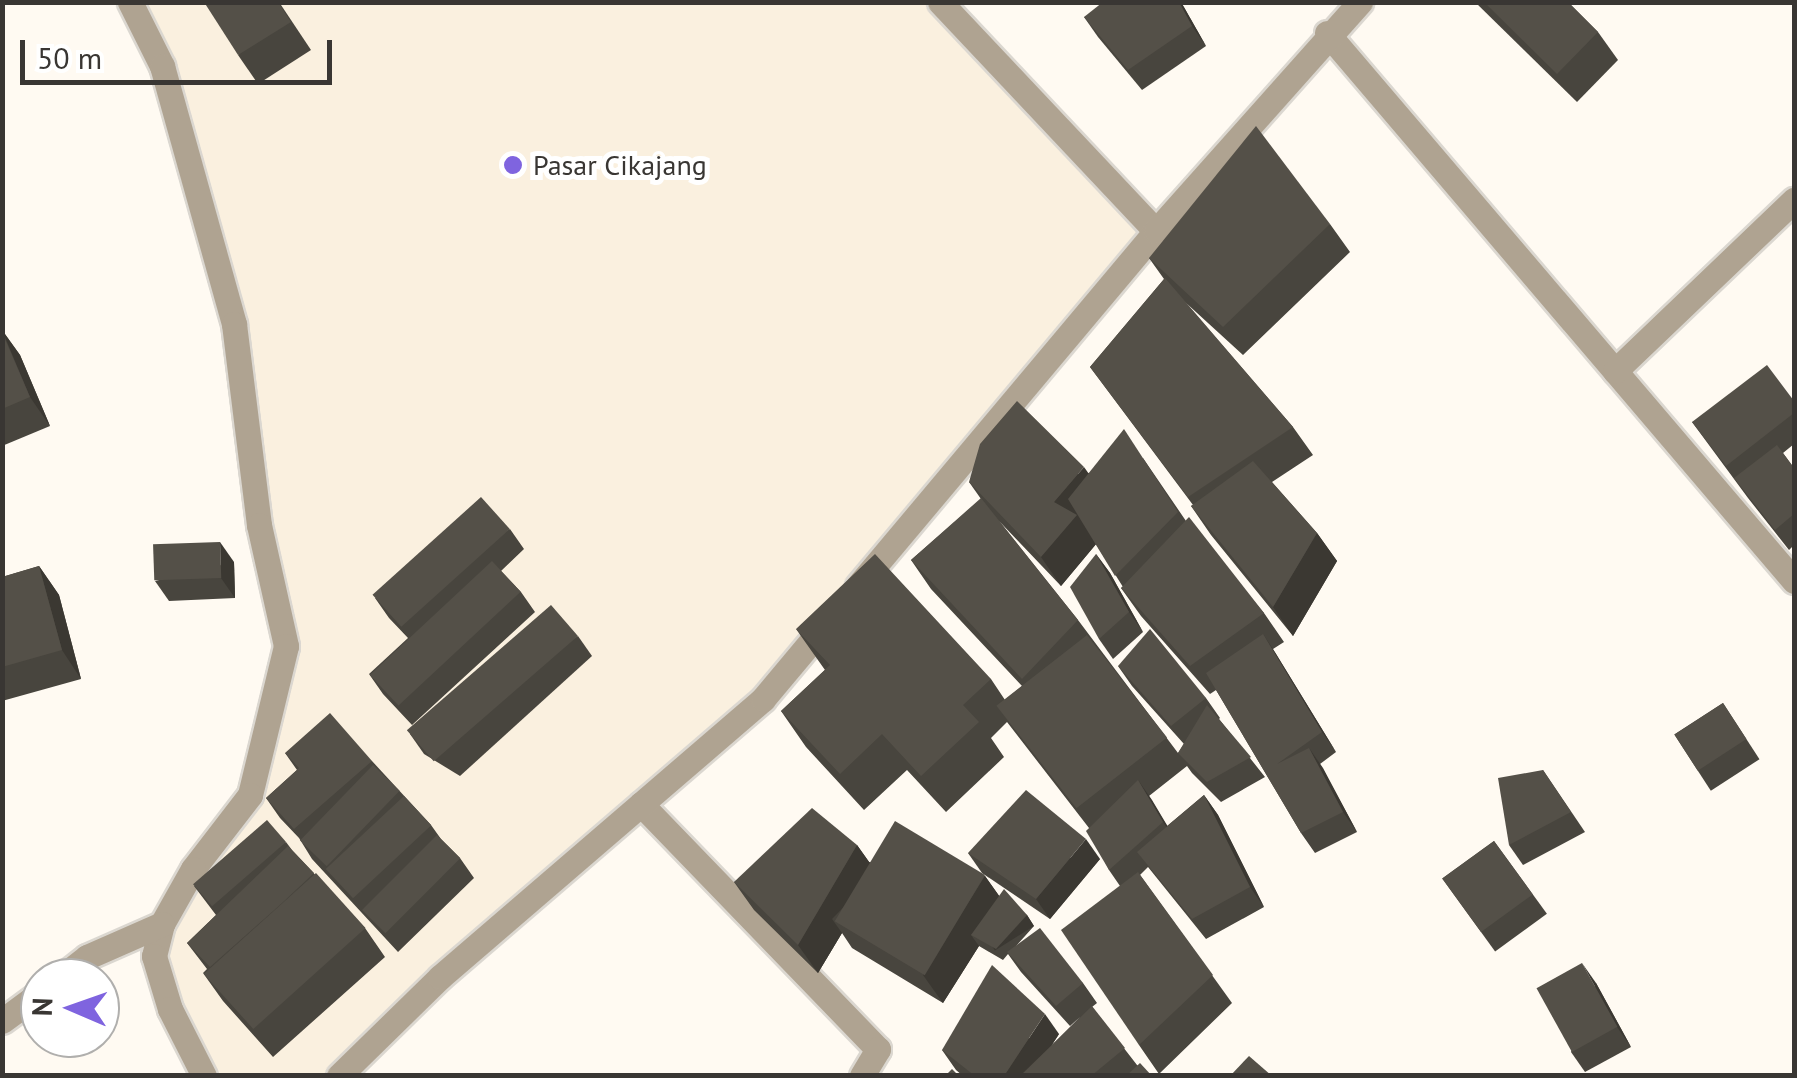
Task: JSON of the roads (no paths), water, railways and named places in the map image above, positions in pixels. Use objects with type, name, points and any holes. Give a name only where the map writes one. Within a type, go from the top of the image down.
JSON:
[{"type":"street","points":[[130,2],[162,66],[234,324],[259,525],[286,646],[250,795],[193,868],[162,924],[154,956],[204,1076]]},
{"type":"street","points":[[940,2],[1156,231]]},
{"type":"street","points":[[339,1076],[440,978],[763,699],[1156,231],[1327,34],[1360,2]]},
{"type":"street","points":[[1327,34],[1794,581]]},
{"type":"street","points":[[1615,370],[1794,200]]},
{"type":"street","points":[[641,804],[878,1049],[878,1058],[862,1076]]},
{"type":"street","points":[[87,958],[162,924]]},
{"type":"place","name":"Pasar Cikajang","points":[[513,165]]}]
